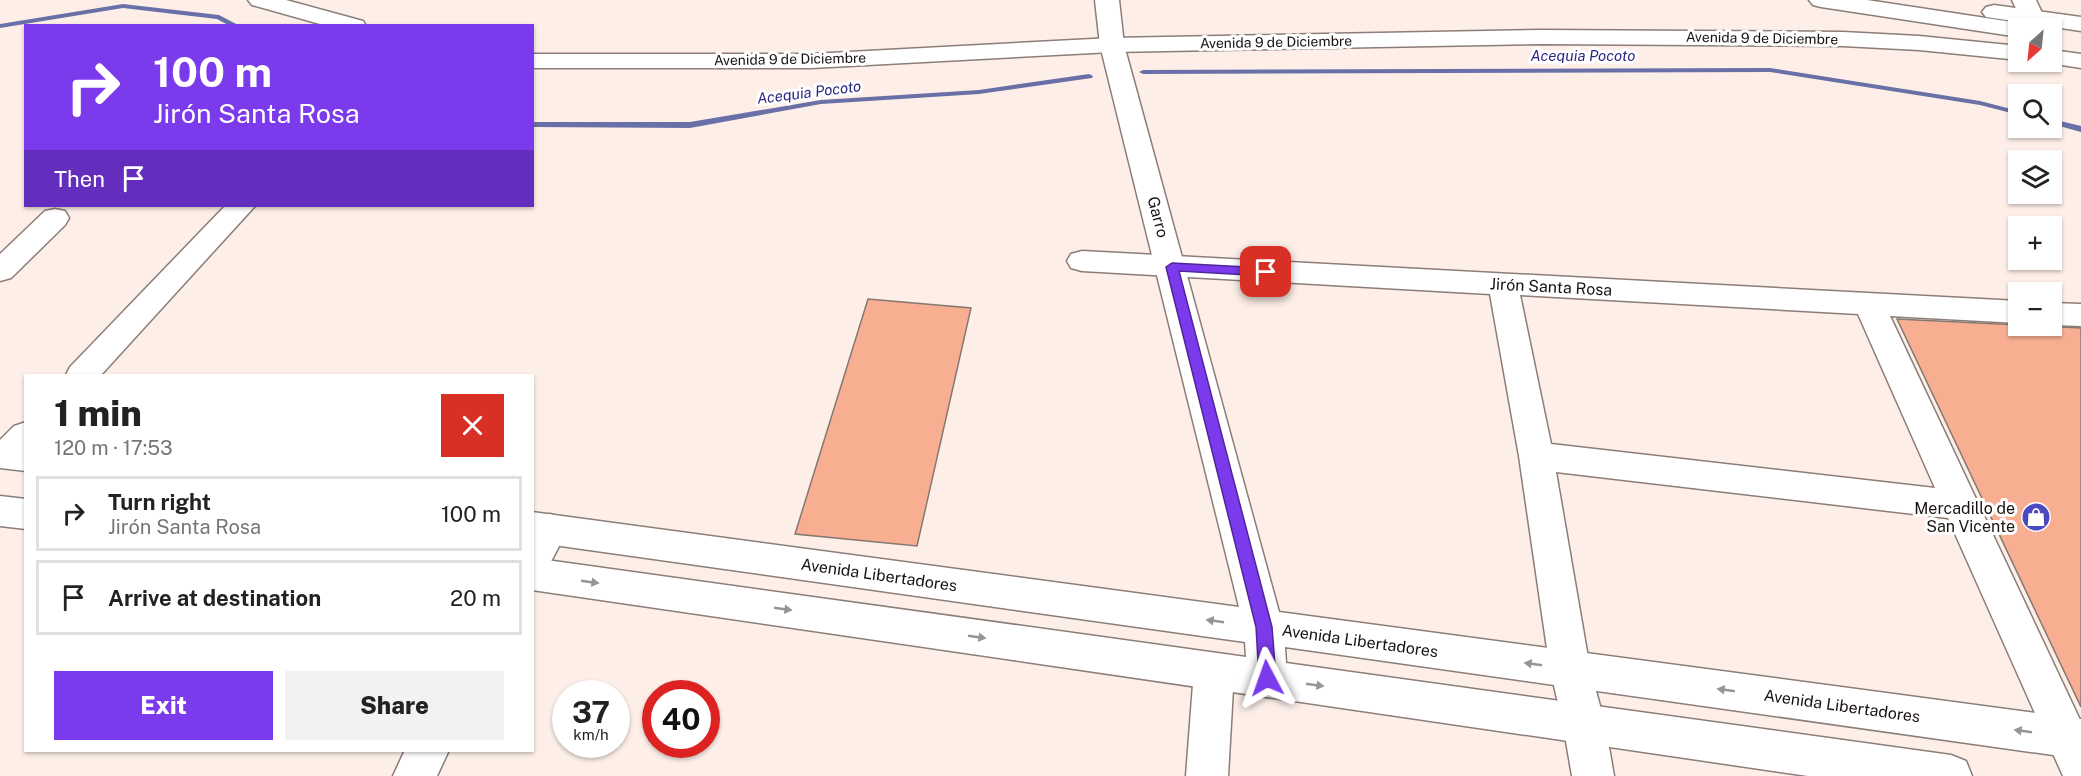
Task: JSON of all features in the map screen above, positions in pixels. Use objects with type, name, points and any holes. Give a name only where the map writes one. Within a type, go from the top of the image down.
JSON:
[{"type":"main road","points":[[260,0],[348,24]]},
{"type":"main road","name":"Garro","points":[[1107,0],[1112,45],[1172,267],[1264,627],[1267,678]]},
{"type":"main road","points":[[1821,0],[2017,18]]},
{"type":"main road","points":[[1913,0],[2022,18]]},
{"type":"main road","points":[[2062,22],[2081,24]]},
{"type":"main road","points":[[2062,36],[2081,39]]},
{"type":"main road","name":"Avenida 9 de Diciembre","points":[[534,61],[811,61],[1112,45],[1531,38],[1737,37],[1918,43],[2008,52]]},
{"type":"main road","points":[[2062,58],[2081,61]]},
{"type":"main road","points":[[83,374],[240,207]]},
{"type":"main road","points":[[0,271],[55,218]]},
{"type":"main road","name":"Jirón Santa Rosa","points":[[1082,261],[2008,311]]},
{"type":"main road","points":[[1503,284],[1536,456],[1570,669],[1584,723],[1593,776]]},
{"type":"main road","points":[[1869,304],[1960,505],[2076,749]]},
{"type":"main road","points":[[2062,314],[2081,315]]},
{"type":"main road","points":[[1536,456],[1960,505]]},
{"type":"main road","points":[[0,512],[24,514]]},
{"type":"main road","name":"Avenida Libertadores","points":[[538,539],[1264,627],[1570,669],[2076,749]]},
{"type":"main road","points":[[534,574],[1951,776]]},
{"type":"main road","points":[[1207,776],[1214,671]]},
{"type":"main road","points":[[414,776],[427,752]]},
{"type":"building","points":[[868,299],[971,308],[917,546],[795,534]]},
{"type":"building","name":"Mercadillo de San Vicente","points":[[1897,319],[2008,324],[2008,336],[2062,336],[2062,327],[2081,328],[2081,707]]},
{"type":"waterway","name":"Acequia Pocoto","points":[[0,26],[123,6],[219,17],[233,24]]},
{"type":"waterway","name":"Acequia Pocoto","points":[[1143,72],[1770,70],[1980,103],[2008,110]]},
{"type":"waterway","name":"Acequia Pocoto","points":[[534,124],[690,125],[821,102],[979,92],[1089,76]]},
{"type":"waterway","name":"Acequia Pocoto","points":[[2062,124],[2081,129]]},
{"type":"place","name":"Mercadillo de San Vicente","points":[[2036,517]]},
{"type":"route","points":[[1266,272],[1172,267],[1264,627],[1267,678]]}]
